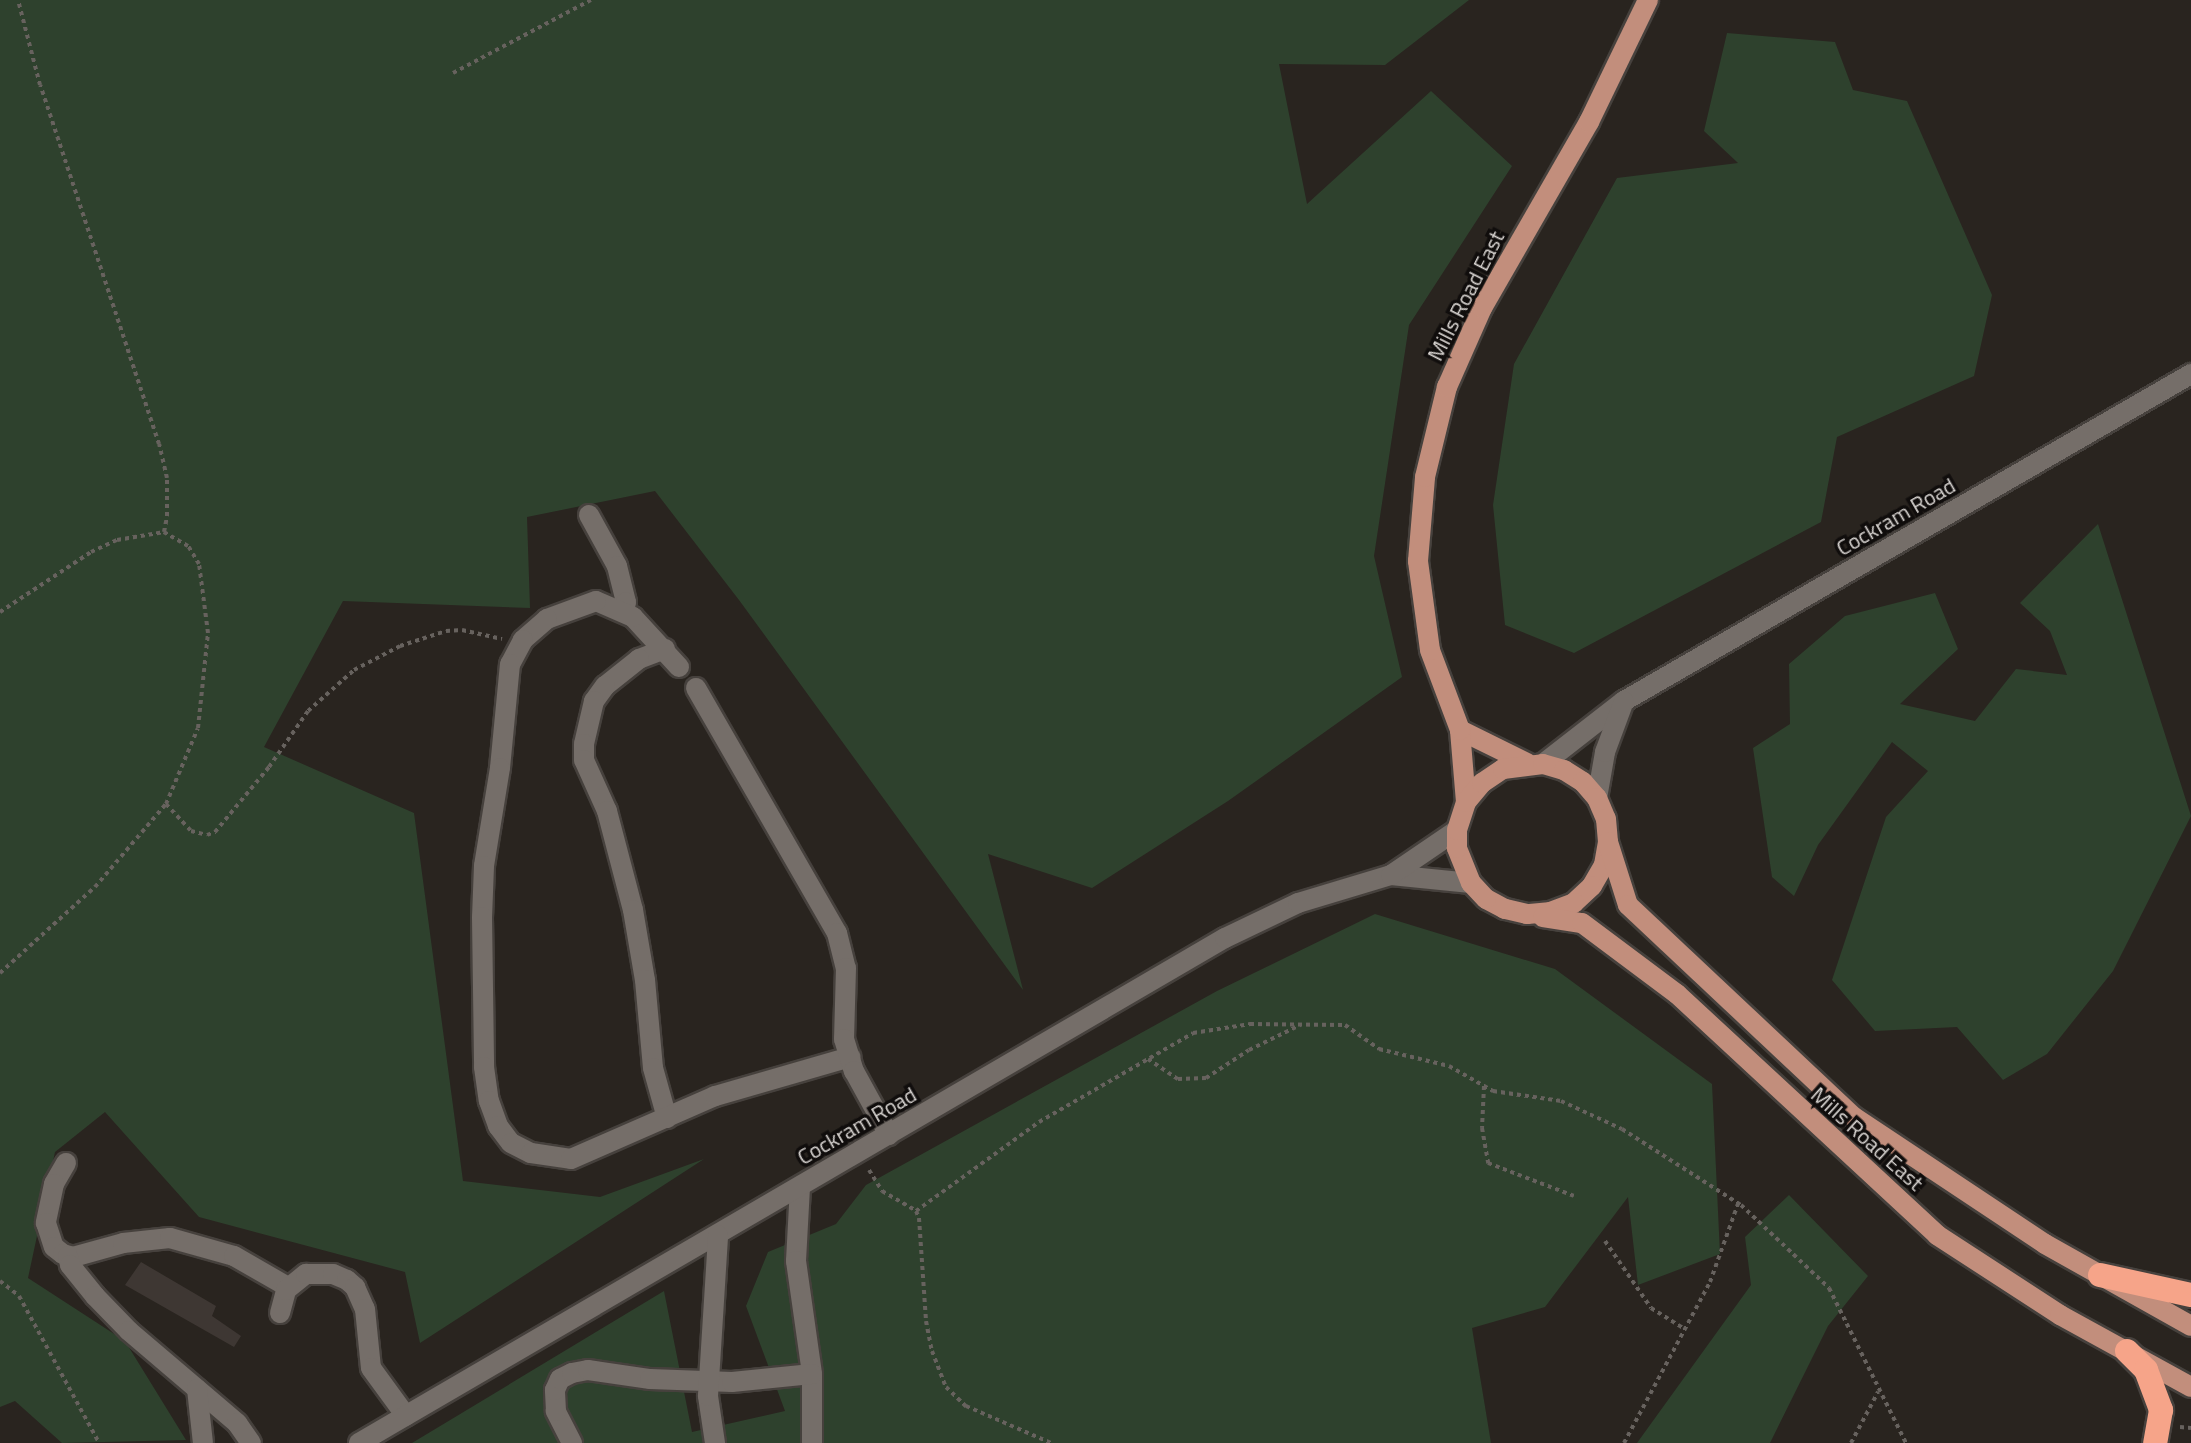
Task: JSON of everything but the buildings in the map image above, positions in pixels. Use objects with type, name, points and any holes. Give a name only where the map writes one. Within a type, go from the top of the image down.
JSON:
[{"type":"highway","points":[[2100,1275],[2191,1295]]},
{"type":"highway","points":[[2127,1351],[2146,1370],[2161,1410],[2155,1443]]},
{"type":"main road","name":"Mills Road East","points":[[1466,802],[1460,730],[1430,650],[1418,561],[1425,477],[1447,387],[1482,308],[1589,122],[1648,0]]},
{"type":"main road","points":[[1460,730],[1535,764],[1564,770],[1583,782],[1597,798],[1606,819],[1608,842],[1604,865],[1592,886],[1574,903],[1551,912],[1527,914],[1505,909],[1486,899],[1471,883],[1460,858],[1457,830],[1466,802],[1492,776],[1535,764]]},
{"type":"main road","name":"Mills Road East","points":[[1608,842],[1628,905],[1854,1117],[2012,1223],[2191,1326]]},
{"type":"main road","name":"Mills Road East","points":[[1527,914],[1582,923],[1677,994],[1937,1235],[2060,1315],[2191,1387]]},
{"type":"street","name":"Cockram Road","points":[[1535,764],[1624,701],[2191,374]]},
{"type":"street","points":[[589,515],[617,566],[626,602],[624,612]]},
{"type":"street","points":[[679,667],[665,649],[624,612],[596,601],[583,603],[547,619],[520,645],[510,664],[500,768],[484,866],[484,1067],[489,1101],[498,1126],[511,1143],[531,1153],[571,1159],[715,1096],[850,1057]]},
{"type":"street","points":[[665,649],[639,659],[605,686],[594,701],[584,744],[584,760],[607,811],[633,910],[645,980],[653,1068],[667,1118]]},
{"type":"street","points":[[696,688],[837,933],[846,968],[844,1026],[850,1057],[889,1135]]},
{"type":"street","points":[[1597,798],[1605,752],[1624,701]]},
{"type":"street","name":"Cockram Road","points":[[359,1443],[1225,938],[1298,903],[1391,875],[1457,830]]},
{"type":"street","name":"Cockram Road","points":[[1391,875],[1471,883]]},
{"type":"street","points":[[66,1163],[54,1184],[46,1223],[54,1247],[68,1256],[84,1256],[123,1243],[170,1238],[234,1256],[288,1287]]},
{"type":"street","points":[[800,1187],[796,1261],[812,1374],[812,1443]]},
{"type":"street","points":[[715,1443],[709,1381],[718,1235]]},
{"type":"street","points":[[68,1256],[70,1265],[95,1296],[237,1423],[251,1443]]},
{"type":"street","points":[[280,1313],[288,1287],[306,1274],[333,1274],[355,1287],[365,1309],[371,1368],[406,1416]]},
{"type":"street","points":[[572,1443],[556,1411],[555,1390],[560,1379],[572,1373],[588,1370],[650,1379],[709,1381],[812,1374]]},
{"type":"street","points":[[197,1389],[203,1443]]},
{"type":"path","points":[[18,0],[40,85],[159,444],[167,478],[164,532]]},
{"type":"path","points":[[453,73],[591,0]]},
{"type":"path","points":[[0,612],[91,552],[117,540],[164,532],[194,553],[208,633],[198,728],[166,804],[95,887],[0,973]]},
{"type":"path","points":[[166,804],[191,831],[207,835],[215,832],[269,767],[308,711],[354,670],[400,646],[423,636],[462,630],[520,645]]},
{"type":"path","points":[[1148,1059],[1178,1079],[1206,1078],[1249,1050],[1302,1024]]},
{"type":"path","points":[[916,1211],[1039,1122],[1193,1033],[1215,1027],[1345,1025],[1379,1049],[1449,1066],[1493,1091],[1561,1101],[1622,1129],[1738,1204],[1829,1288],[1906,1443]]},
{"type":"path","points":[[1484,1086],[1482,1128],[1488,1163],[1574,1196]]},
{"type":"path","points":[[861,1152],[882,1191],[916,1211]]},
{"type":"path","points":[[1624,1443],[1710,1282],[1738,1204]]},
{"type":"path","points":[[916,1211],[926,1321],[932,1351],[946,1387],[966,1406],[1051,1443]]},
{"type":"path","points":[[1605,1241],[1651,1308],[1684,1329]]},
{"type":"path","points":[[0,1281],[19,1296],[99,1443]]},
{"type":"path","points":[[1851,1443],[1879,1391]]},
{"type":"path","points":[[2185,1421],[2185,1427],[2191,1428]]},
{"type":"green space","points":[[0,0],[1469,0],[1385,65],[1279,64],[1307,204],[1431,91],[1512,166],[1409,325],[1374,556],[1402,677],[1228,801],[1092,888],[988,854],[1023,990],[739,600],[655,491],[527,517],[530,608],[343,601],[264,747],[414,813],[463,1181],[600,1197],[704,1159],[420,1343],[405,1272],[199,1217],[105,1112],[55,1152],[28,1278],[125,1341],[186,1440],[62,1443],[15,1401],[0,1407]]},
{"type":"green space","points":[[1727,33],[1835,42],[1853,90],[1907,101],[1992,295],[1974,376],[1837,437],[1821,522],[1574,653],[1505,625],[1493,505],[1514,364],[1617,178],[1738,163],[1704,131]]},
{"type":"green space","points":[[2098,524],[2191,816],[2113,971],[2047,1054],[2003,1080],[1957,1027],[1875,1031],[1832,980],[1886,817],[1928,771],[1892,742],[1818,845],[1794,896],[1772,877],[1753,748],[1790,724],[1789,664],[1845,616],[1935,593],[1958,649],[1900,704],[1975,721],[2016,669],[2067,675],[2050,631],[2020,603]]},
{"type":"green space","points":[[1375,914],[1555,969],[1712,1084],[1720,1254],[1638,1285],[1628,1197],[1545,1307],[1472,1328],[1491,1443],[412,1443],[664,1291],[692,1432],[785,1411],[746,1306],[768,1252],[836,1224],[866,1185],[1217,991]]},
{"type":"green space","points":[[1789,1195],[1868,1276],[1828,1326],[1770,1443],[1637,1443],[1751,1285],[1745,1237]]}]
